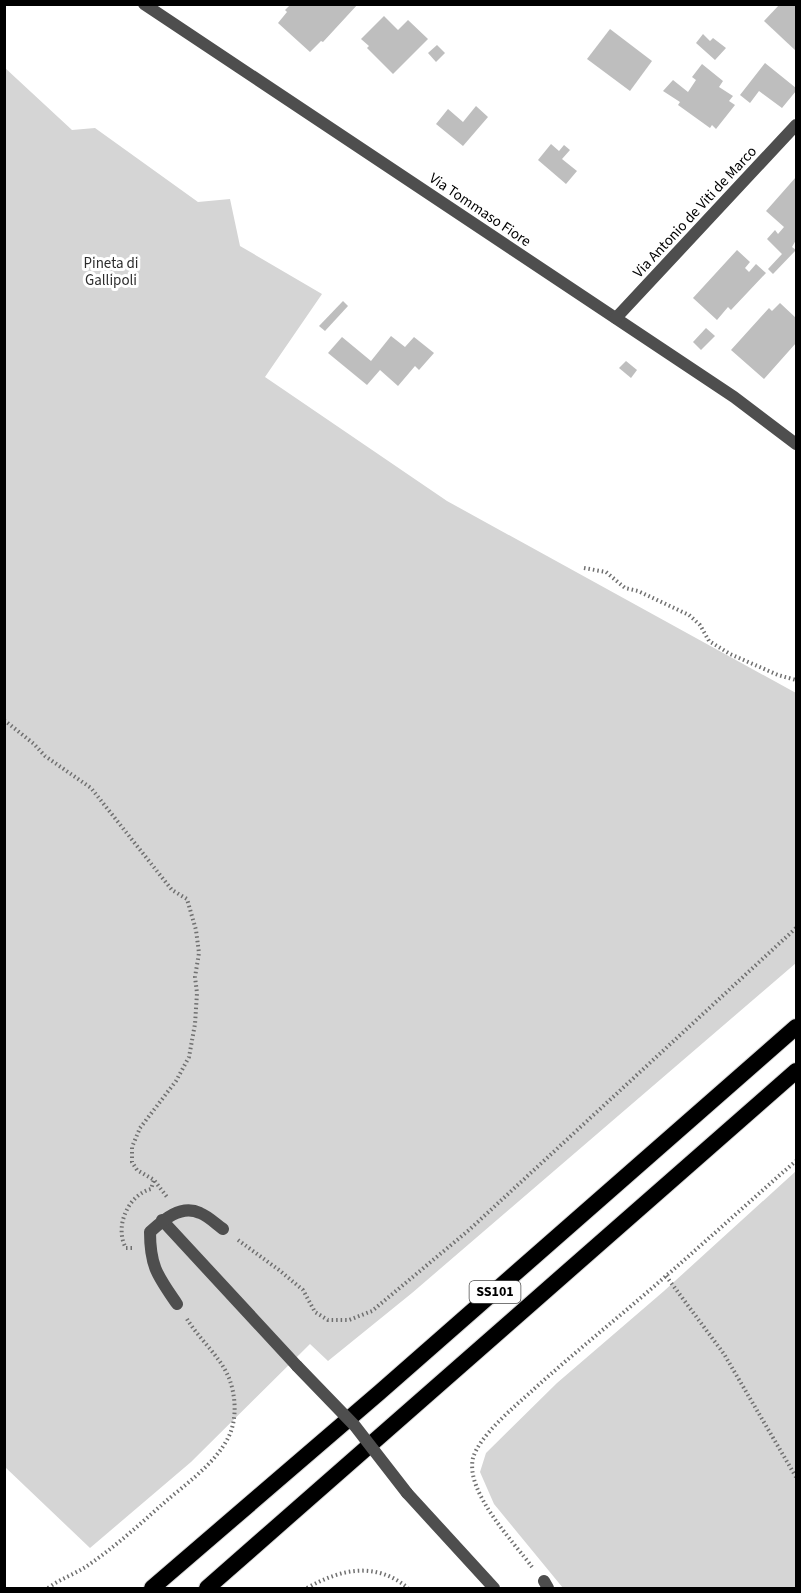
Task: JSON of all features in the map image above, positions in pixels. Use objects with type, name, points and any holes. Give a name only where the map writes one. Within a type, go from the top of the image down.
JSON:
[{"type":"highway","name":"SS101","points":[[152,1588],[389,1385],[796,1027]]},
{"type":"highway","name":"SS101","points":[[207,1588],[796,1071]]},
{"type":"highway","points":[[140,1588],[192,1553]]},
{"type":"street","name":"Via Tommaso Fiore","points":[[144,4],[734,397],[796,444]]},
{"type":"street","name":"Via Antonio de Viti de Marco","points":[[616,318],[796,125]]},
{"type":"street","points":[[177,1304],[155,1272],[150,1253],[150,1232],[162,1220],[179,1211],[199,1212],[223,1229]]},
{"type":"street","points":[[162,1220],[355,1426],[407,1493],[494,1588]]},
{"type":"path","points":[[584,568],[606,572],[625,588],[638,591],[689,615],[700,625],[709,641],[730,654],[777,675],[796,680]]},
{"type":"path","points":[[4,720],[45,756],[91,788],[172,890],[187,899],[196,930],[199,953],[195,970],[197,993],[195,1024],[189,1057],[176,1081],[140,1128],[132,1147],[132,1162],[137,1170],[154,1180],[179,1211]]},
{"type":"path","points":[[223,1229],[303,1290],[315,1312],[328,1320],[349,1320],[372,1311],[469,1230],[796,928]]},
{"type":"path","points":[[546,1585],[489,1509],[475,1480],[472,1472],[473,1457],[480,1445],[501,1418],[796,1161]]},
{"type":"path","points":[[666,1276],[724,1354],[796,1477]]},
{"type":"path","points":[[48,1588],[86,1566],[118,1543],[199,1472],[218,1452],[228,1437],[234,1422],[235,1407],[229,1378],[177,1304]]},
{"type":"path","points":[[307,1588],[337,1574],[358,1570],[380,1574],[408,1588]]},
{"type":"green space","name":"Pineta di Gallipoli","points":[[4,67],[72,130],[95,128],[198,202],[230,199],[240,246],[322,294],[265,377],[447,501],[796,693],[796,963],[412,1293],[328,1361],[310,1344],[191,1462],[90,1548],[5,1467]]},
{"type":"green space","points":[[796,1171],[796,1588],[563,1588],[494,1504],[480,1472],[486,1453],[557,1383],[664,1291]]},
{"type":"building","points":[[291,4],[358,4],[323,42],[321,41],[310,52],[278,23]]},
{"type":"building","points":[[780,4],[796,4],[796,51],[764,21]]},
{"type":"building","points":[[384,16],[398,30],[408,20],[428,39],[393,74],[361,39]]},
{"type":"building","points":[[610,29],[652,61],[630,91],[587,59]]},
{"type":"building","points":[[703,34],[710,41],[713,38],[726,48],[715,60],[696,43]]},
{"type":"building","points":[[437,45],[445,53],[436,62],[428,53]]},
{"type":"building","points":[[765,63],[796,88],[782,108],[759,91],[750,103],[740,95]]},
{"type":"building","points":[[702,64],[723,81],[719,87],[733,96],[729,101],[735,105],[716,129],[712,125],[710,128],[678,105],[680,102],[663,91],[673,80],[688,92],[696,80],[692,77]]},
{"type":"building","points":[[476,106],[488,117],[463,146],[436,124],[448,109],[463,122]]},
{"type":"building","points":[[551,144],[559,151],[564,145],[570,150],[562,159],[577,171],[566,184],[538,160]]},
{"type":"building","points":[[796,177],[796,240],[792,247],[796,250],[773,274],[768,269],[782,254],[767,239],[775,230],[778,234],[784,227],[766,211]]},
{"type":"building","points":[[737,250],[750,262],[745,268],[749,272],[756,264],[766,273],[731,310],[728,307],[717,320],[693,298]]},
{"type":"building","points":[[343,301],[348,306],[325,331],[319,326]]},
{"type":"building","points":[[780,303],[796,318],[796,343],[764,379],[731,350],[769,308],[772,311]]},
{"type":"building","points":[[706,328],[715,336],[701,350],[693,342]]},
{"type":"building","points":[[391,336],[405,347],[414,337],[434,353],[419,370],[415,366],[398,386],[380,370],[367,385],[328,353],[342,337],[371,361]]},
{"type":"building","points":[[626,361],[637,370],[631,378],[619,368]]}]
